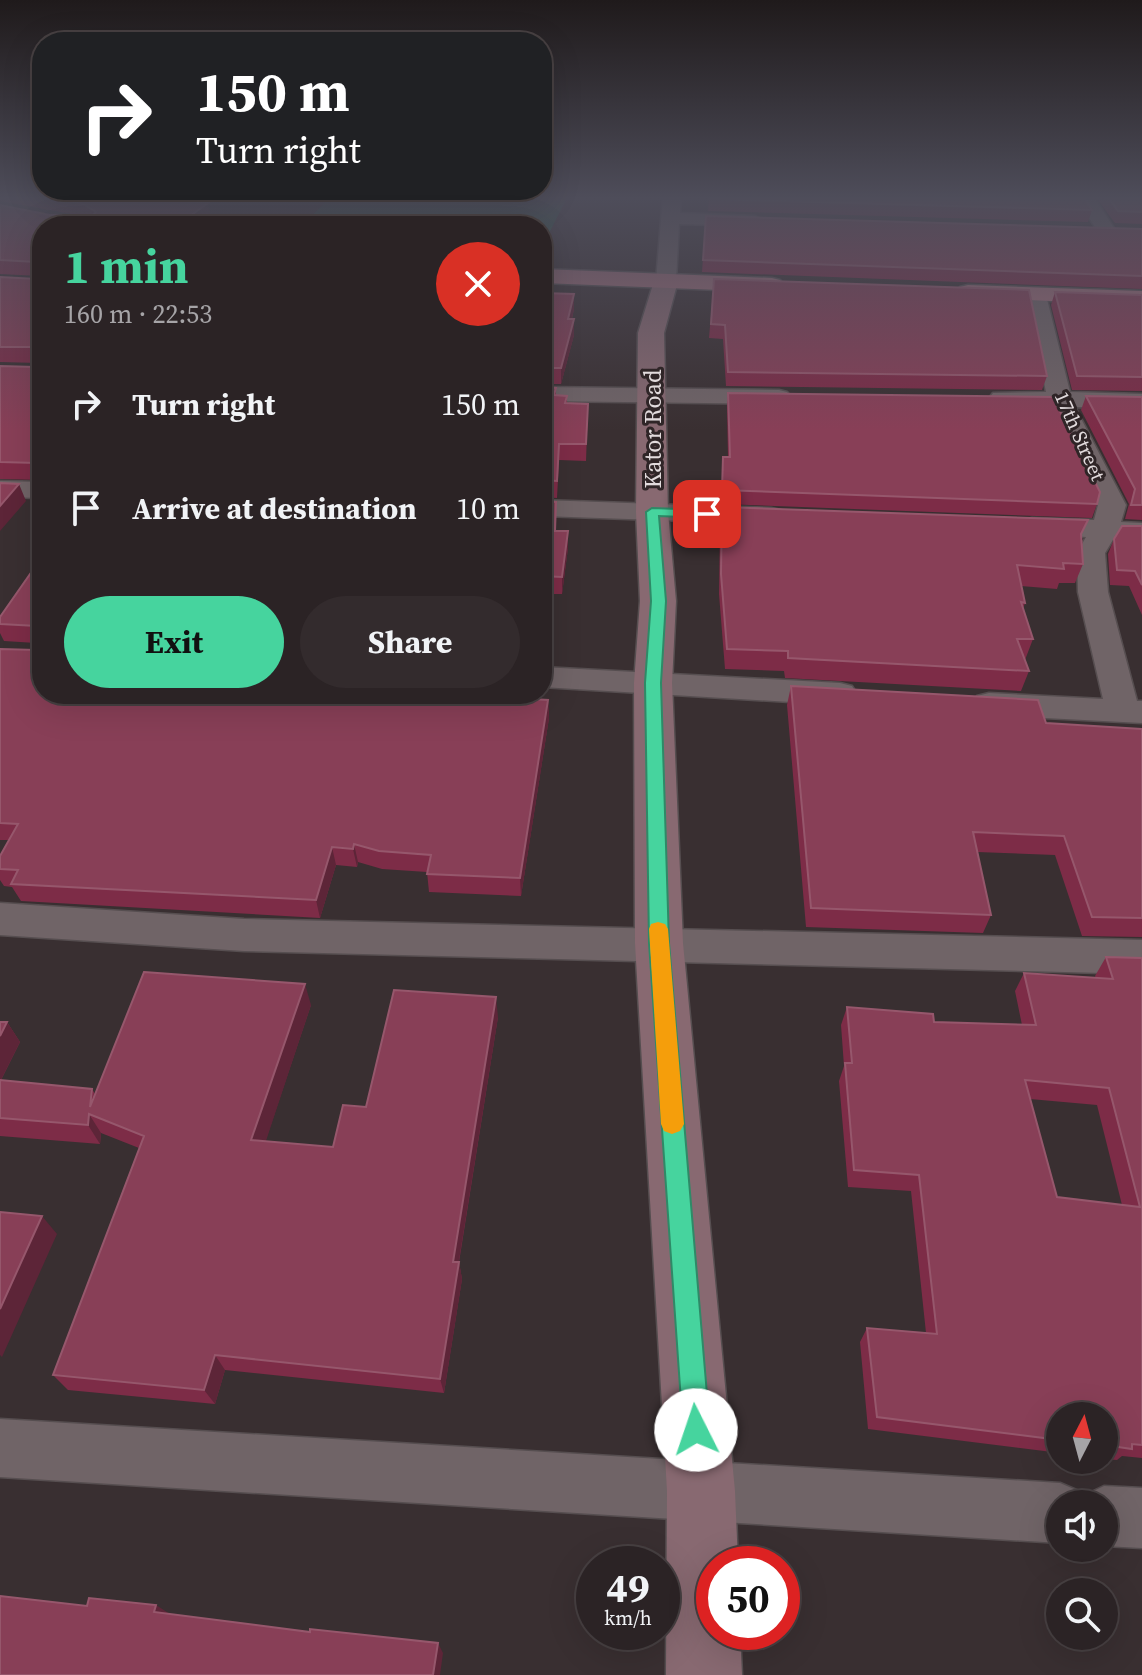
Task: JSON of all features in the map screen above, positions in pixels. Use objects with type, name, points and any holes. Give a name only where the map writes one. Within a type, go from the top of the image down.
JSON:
[{"type":"main road","points":[[552,276],[801,286]]},
{"type":"main road","name":"Kator Road","points":[[666,281],[651,333],[652,512],[658,601],[653,683],[659,943],[701,1491],[704,1675]]},
{"type":"main road","points":[[950,291],[1142,298]]},
{"type":"street","points":[[666,274],[666,281]]},
{"type":"street","name":"17th Street","points":[[1036,295],[1059,398],[1112,505],[1105,529],[1091,553],[1093,592],[1132,712]]},
{"type":"street","points":[[552,394],[809,397]]},
{"type":"street","points":[[981,398],[1142,401]]},
{"type":"street","points":[[0,489],[32,490]]},
{"type":"street","points":[[552,508],[800,517]]},
{"type":"street","points":[[998,525],[1142,531]]},
{"type":"street","points":[[552,678],[872,696]]},
{"type":"street","points":[[951,701],[1132,712]]},
{"type":"street","points":[[0,919],[244,935],[1142,957]]},
{"type":"street","points":[[0,1448],[1046,1512]]},
{"type":"street","points":[[1118,1517],[1142,1518]]},
{"type":"building","points":[[1092,274],[1142,274],[1142,276]]},
{"type":"building","points":[[0,277],[32,279],[32,347],[0,347]]},
{"type":"building","points":[[714,279],[1029,290],[1047,376],[728,372],[725,325],[711,324]]},
{"type":"building","points":[[1055,292],[1142,295],[1142,377],[1077,376]]},
{"type":"building","points":[[552,293],[574,294],[568,319],[574,319],[561,368],[552,368]]},
{"type":"building","points":[[0,366],[32,367],[32,463],[0,462]]},
{"type":"building","points":[[552,388],[556,388],[554,395],[567,396],[565,403],[588,404],[586,444],[559,444],[557,481],[552,481]]},
{"type":"building","points":[[728,393],[1053,397],[1100,492],[1097,504],[722,490],[723,457],[730,457]]},
{"type":"building","points":[[1086,396],[1142,397],[1142,505],[1131,505],[1135,489]]},
{"type":"building","points":[[0,483],[19,484],[0,506]]},
{"type":"building","points":[[552,502],[556,502],[555,531],[568,531],[562,577],[552,576]]},
{"type":"building","points":[[722,507],[1088,520],[1081,534],[1083,564],[1063,563],[1064,569],[1017,565],[1025,603],[1021,602],[1033,639],[1017,639],[1029,671],[788,658],[788,651],[727,649],[721,574]]},
{"type":"building","points":[[1122,526],[1142,526],[1142,585],[1135,571],[1117,570],[1114,539]]},
{"type":"building","points":[[32,571],[32,626],[0,624],[0,617]]},
{"type":"building","points":[[0,649],[32,650],[32,704],[547,704],[520,878],[427,874],[431,855],[379,851],[354,844],[353,849],[332,847],[316,900],[11,884],[18,870],[0,869],[0,856],[18,824],[0,823]]},
{"type":"building","points":[[791,686],[1038,700],[1046,723],[1142,729],[1142,918],[1092,917],[1064,836],[973,832],[991,915],[811,908]]},
{"type":"building","points":[[1106,957],[1142,958],[1142,1445],[1132,1444],[1132,1449],[1118,1447],[1118,1402],[1046,1402],[1046,1438],[877,1417],[867,1328],[937,1334],[919,1175],[854,1170],[845,1063],[852,1063],[847,1007],[933,1014],[934,1022],[1036,1025],[1024,973],[1113,979]],"holes":[[[1025,1080],[1109,1088],[1140,1207],[1057,1197]]]},
{"type":"building","points":[[144,972],[305,984],[251,1140],[333,1147],[343,1105],[366,1107],[394,990],[496,997],[453,1262],[459,1262],[440,1379],[215,1355],[204,1390],[53,1375],[144,1136],[89,1114],[88,1125],[0,1118],[0,1080],[92,1089],[90,1107]]},
{"type":"building","points":[[0,1022],[7,1022],[0,1036]]},
{"type":"building","points":[[0,1212],[42,1216],[0,1309]]},
{"type":"building","points":[[0,1596],[87,1606],[89,1598],[156,1605],[154,1612],[310,1632],[310,1629],[438,1643],[433,1675],[0,1675]]},
{"type":"slow traffic","points":[[658,929],[672,1124]]},
{"type":"route","points":[[696,1430],[659,943],[653,683],[658,601],[652,512],[707,514]]}]
